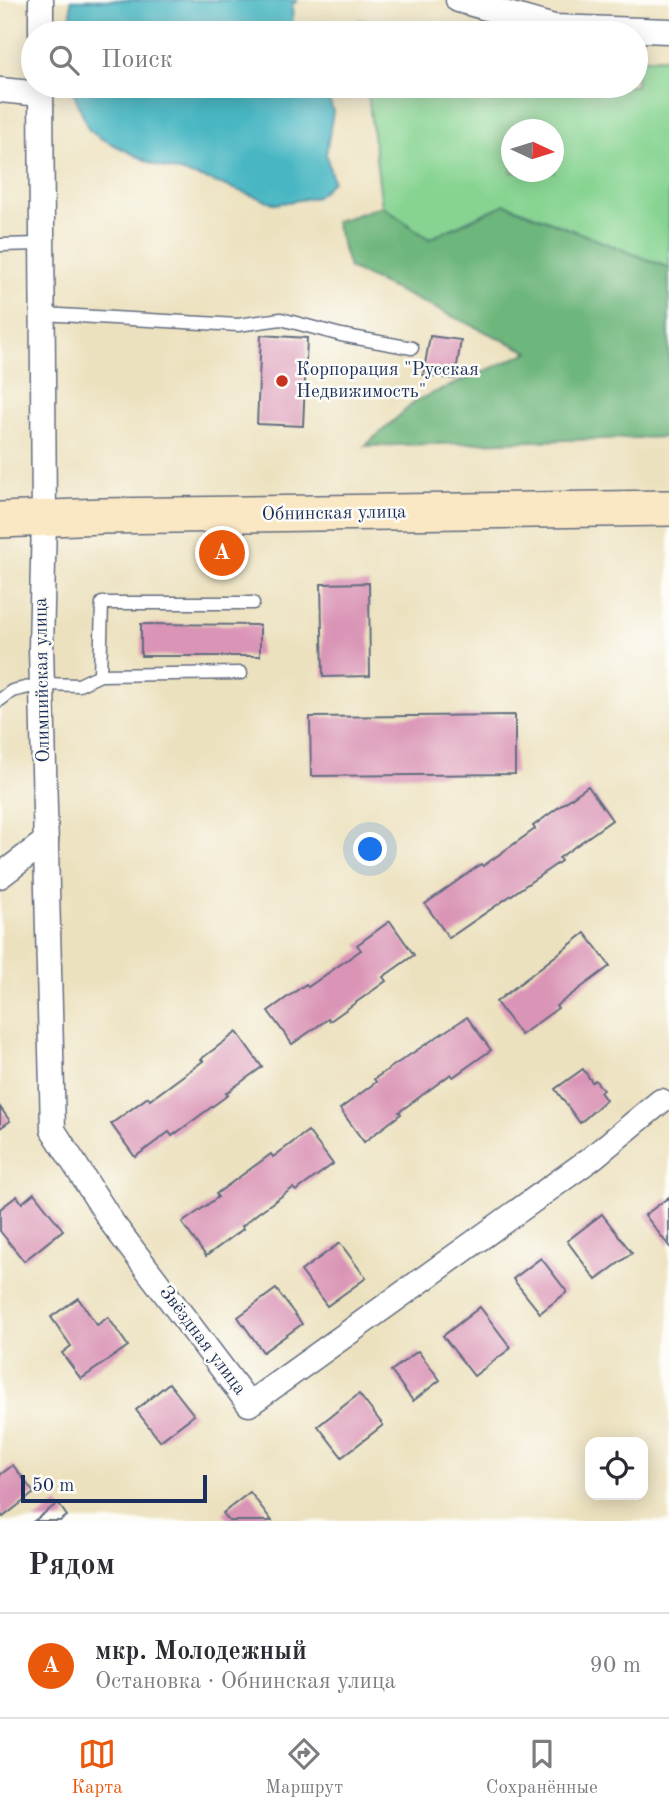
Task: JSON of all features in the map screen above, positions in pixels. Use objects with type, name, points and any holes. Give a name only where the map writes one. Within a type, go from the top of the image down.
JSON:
[{"type":"street","points":[[41,0],[41,21]]},
{"type":"street","points":[[458,0],[533,21]]},
{"type":"street","points":[[648,31],[669,32]]},
{"type":"street","points":[[0,90],[21,90]]},
{"type":"street","name":"Олимпийская улица","points":[[41,98],[44,519],[42,684],[46,841]]},
{"type":"street","name":"Обнинская улица","points":[[0,520],[103,516],[669,508]]},
{"type":"street","points":[[0,876],[46,841]]},
{"type":"street","name":"Звёздная улица","points":[[46,841],[53,1130],[113,1224],[249,1404],[592,1158],[661,1101]]},
{"type":"lane","points":[[0,245],[41,244]]},
{"type":"lane","points":[[42,314],[238,325],[281,319],[341,335],[412,348]]},
{"type":"lane","points":[[100,675],[102,603],[253,603]]},
{"type":"lane","points":[[0,700],[12,691],[42,684],[79,685],[100,675],[242,673]]},
{"type":"green space","points":[[669,58],[669,268],[505,204],[429,239],[382,206],[368,98],[648,98],[648,59]]},
{"type":"green space","points":[[505,204],[669,268],[669,437],[365,446],[417,400],[529,352],[349,268],[335,222],[382,206],[429,239]]},
{"type":"water","points":[[71,0],[298,0],[292,5],[293,21],[71,21]]},
{"type":"water","points":[[76,98],[328,98],[333,111],[326,154],[333,181],[317,197],[276,204],[212,181],[155,165],[89,130]]},
{"type":"building","points":[[261,335],[307,338],[303,426],[257,424]]},
{"type":"building","points":[[430,336],[461,340],[455,379],[423,375]]},
{"type":"building","points":[[369,583],[370,676],[323,677],[321,584]]},
{"type":"building","points":[[141,624],[260,625],[260,656],[141,656]]},
{"type":"building","points":[[515,715],[515,774],[311,776],[310,717]]},
{"type":"building","points":[[588,786],[612,820],[559,858],[561,861],[449,938],[425,904],[535,829],[533,826]]},
{"type":"building","points":[[390,921],[414,955],[383,977],[386,981],[292,1044],[268,1011],[361,950],[357,945]]},
{"type":"building","points":[[585,933],[610,966],[521,1035],[496,1002]]},
{"type":"building","points":[[467,1017],[491,1050],[453,1077],[451,1074],[364,1142],[340,1109],[376,1082],[374,1079]]},
{"type":"building","points":[[237,1032],[262,1067],[172,1136],[169,1132],[135,1157],[111,1124],[148,1097],[150,1100]]},
{"type":"building","points":[[583,1069],[592,1082],[595,1080],[603,1090],[600,1092],[606,1100],[580,1123],[555,1089]]},
{"type":"building","points":[[0,1107],[10,1121],[0,1128]]},
{"type":"building","points":[[308,1131],[333,1164],[296,1191],[293,1188],[258,1213],[242,1226],[243,1229],[206,1256],[182,1223],[218,1197],[216,1194]]},
{"type":"building","points":[[34,1193],[63,1230],[24,1261],[0,1231],[0,1209],[17,1196],[22,1203]]},
{"type":"building","points":[[669,1197],[669,1246],[645,1215]]},
{"type":"building","points":[[602,1214],[632,1253],[596,1280],[567,1241]]},
{"type":"building","points":[[340,1243],[366,1278],[327,1306],[301,1271]]},
{"type":"building","points":[[541,1258],[567,1292],[540,1313],[513,1279]]},
{"type":"building","points":[[276,1289],[302,1324],[263,1352],[238,1317]]},
{"type":"building","points":[[78,1298],[97,1325],[108,1317],[128,1346],[81,1379],[62,1353],[71,1346],[51,1317]]},
{"type":"building","points":[[480,1307],[511,1348],[474,1376],[443,1336]]},
{"type":"building","points":[[418,1351],[440,1380],[413,1401],[391,1371]]},
{"type":"building","points":[[169,1383],[194,1415],[160,1441],[136,1410]]},
{"type":"building","points":[[359,1394],[383,1425],[342,1457],[318,1426]]},
{"type":"building","points":[[13,1465],[34,1493],[3,1517],[0,1513],[0,1475]]},
{"type":"building","points":[[250,1492],[272,1521],[229,1521],[223,1513]]},
{"type":"building","points":[[58,1503],[67,1516],[60,1521],[34,1521]]},
{"type":"place","name":"Корпорация \"Русская Недвижимость\"","points":[[282,381]]},
{"type":"place","name":"мкр. Молодежный","points":[[222,553]]}]
